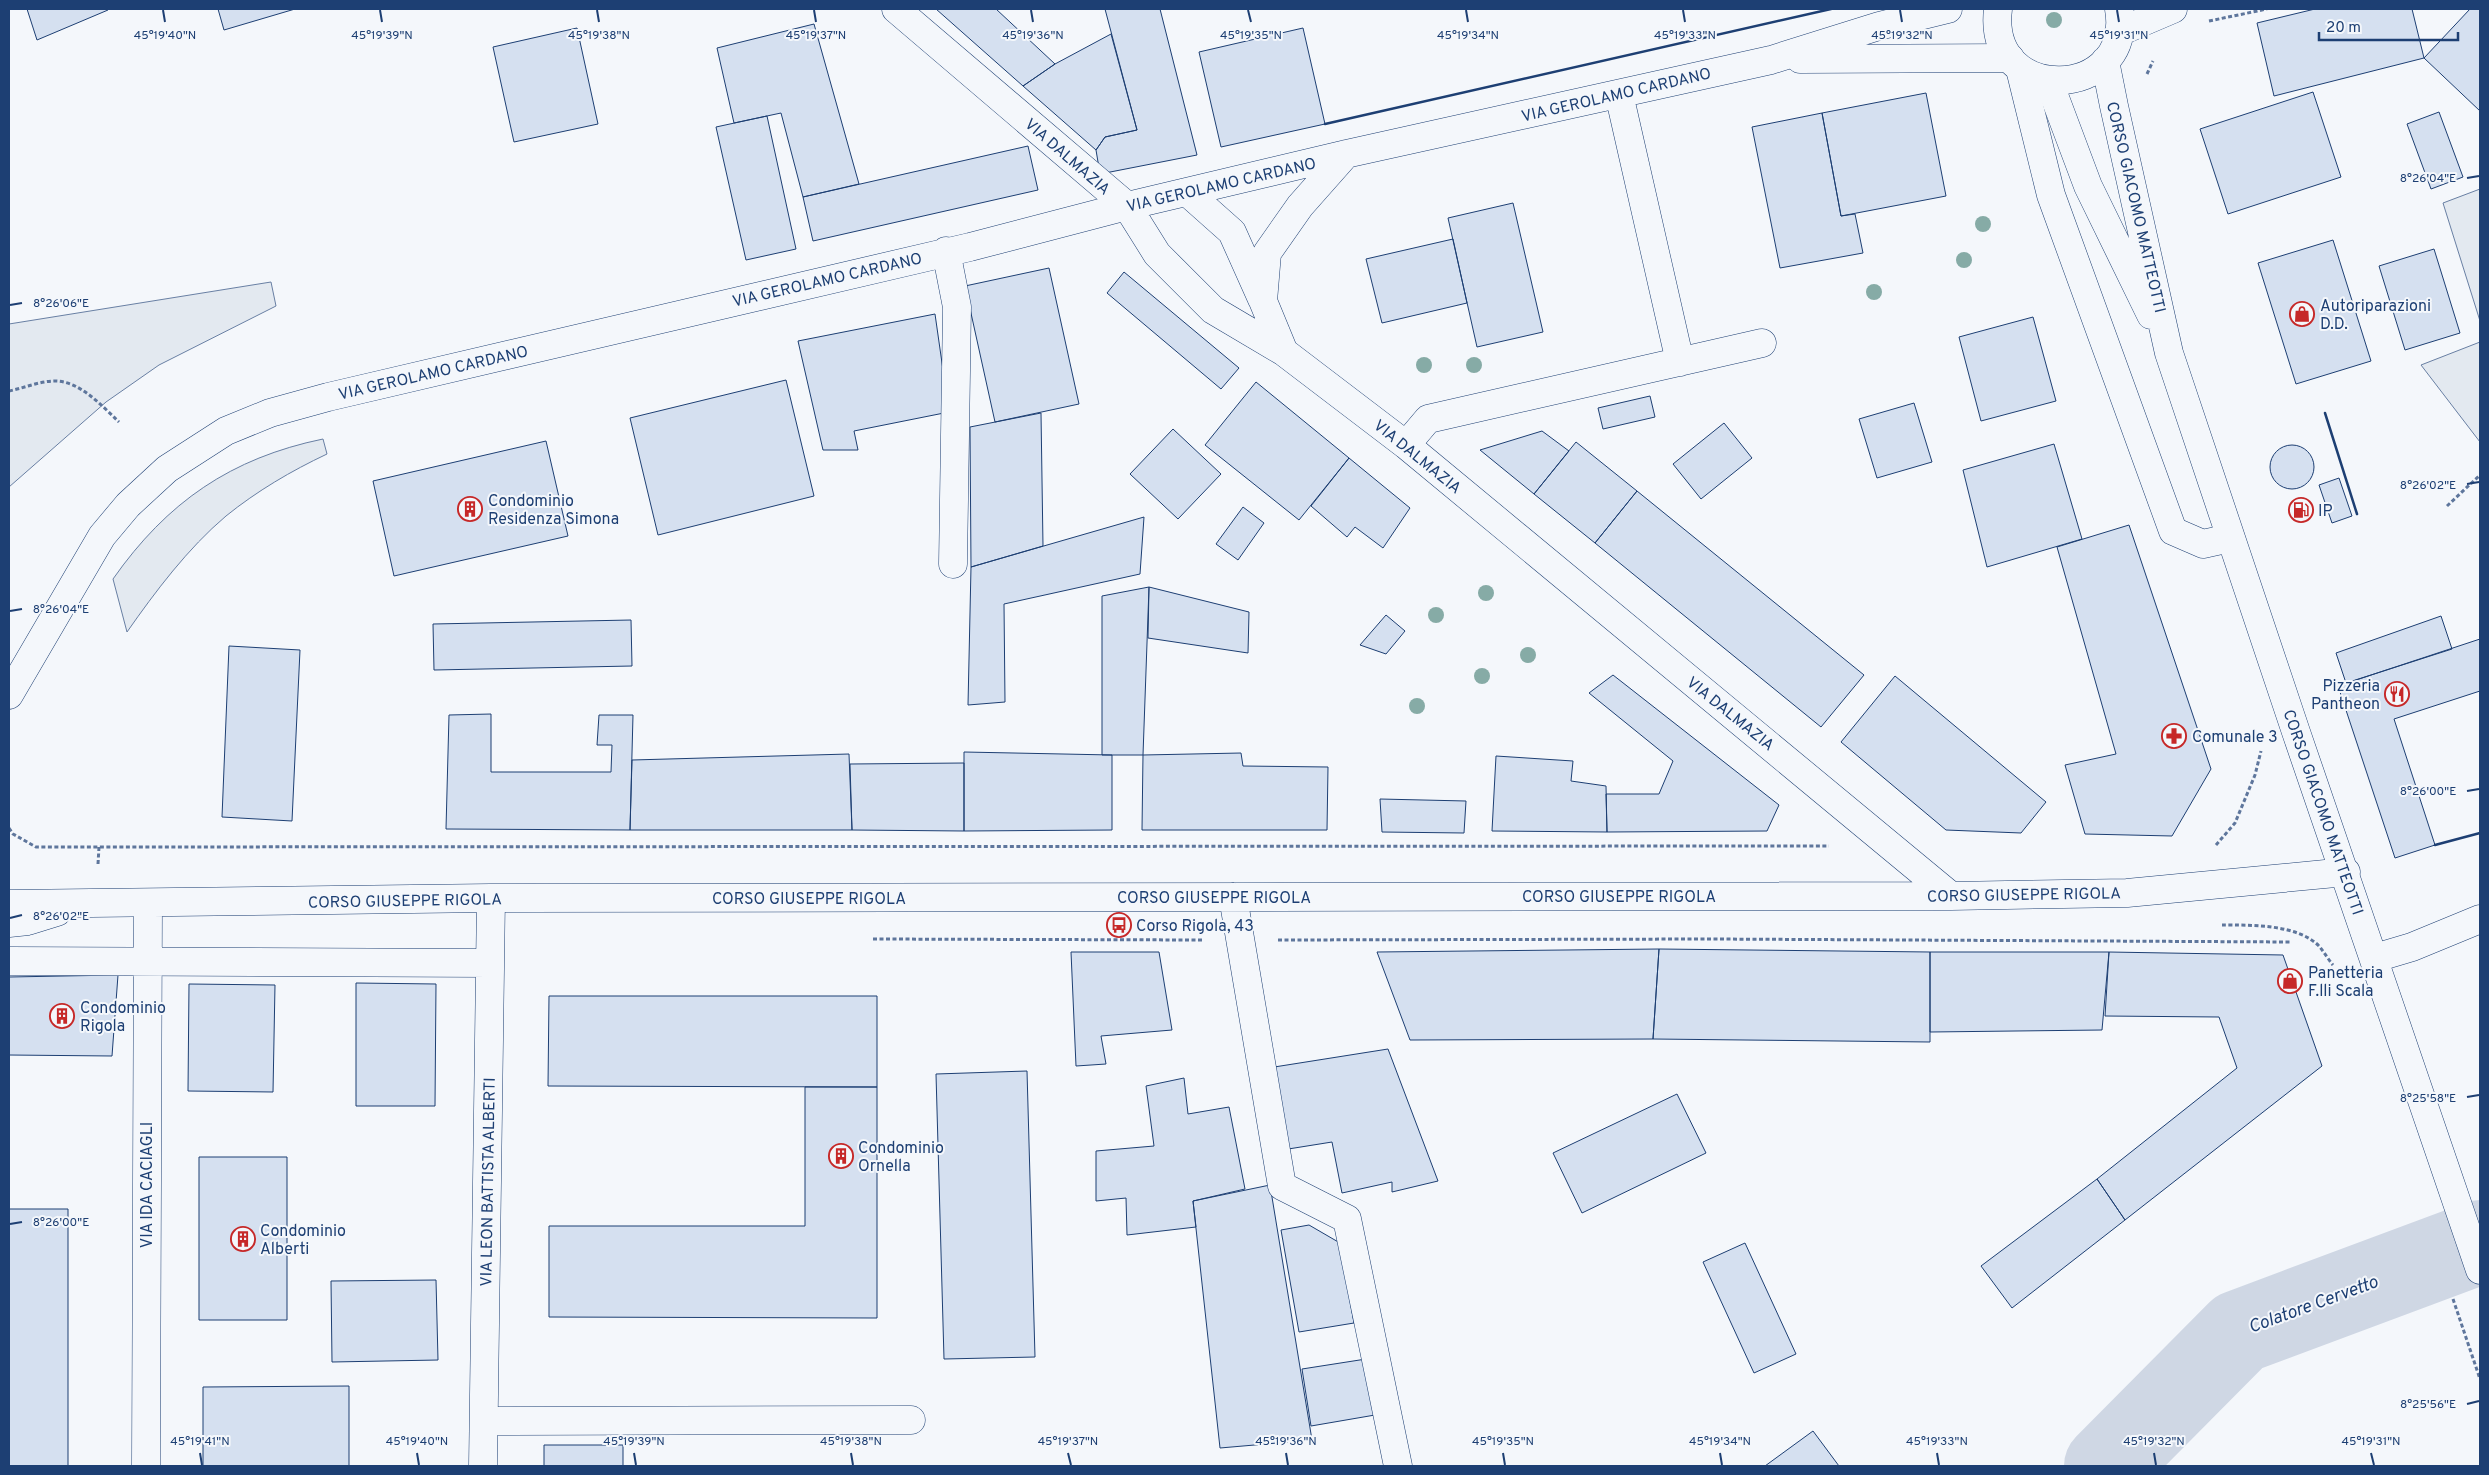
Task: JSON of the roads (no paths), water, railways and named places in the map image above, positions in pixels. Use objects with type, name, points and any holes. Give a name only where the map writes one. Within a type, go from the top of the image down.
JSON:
[{"type":"street","name":"VIA DALMAZIA","points":[[896,9],[1127,206],[1157,254],[1213,310],[1284,352],[1406,445],[1951,896]]},
{"type":"street","name":"VIA GEROLAMO CARDANO","points":[[9,695],[102,536],[122,511],[167,469],[226,431],[270,413],[328,397],[1346,154],[1771,60],[1879,26],[1948,9]]},
{"type":"street","points":[[1998,9],[1997,24],[2001,42],[2015,64],[2051,195],[2173,531],[2203,544],[2230,538]]},
{"type":"street","points":[[2015,64],[2049,82],[2065,82],[2080,78],[2094,71],[2106,61],[2114,48],[2119,20],[2173,9]]},
{"type":"street","name":"VIA GEROLAMO CARDANO","points":[[1771,60],[2015,64]]},
{"type":"street","name":"CORSO GIACOMO MATTEOTTI","points":[[2106,61],[2114,106],[2170,353],[2230,538],[2346,872],[2480,1270]]},
{"type":"street","name":"CORSO GIACOMO MATTEOTTI","points":[[2049,82],[2088,186],[2170,353]]},
{"type":"street","points":[[1619,94],[1680,362]]},
{"type":"street","points":[[1263,301],[1267,253],[1300,206],[1346,154]]},
{"type":"street","points":[[1187,192],[1232,232],[1284,352]]},
{"type":"street","points":[[946,251],[957,307],[953,564]]},
{"type":"street","points":[[1406,445],[1428,419],[1762,343]]},
{"type":"street","name":"CORSO GIUSEPPE RIGOLA","points":[[9,904],[26,902],[82,904],[491,898],[1951,896],[2127,893],[2346,872]]},
{"type":"street","points":[[1233,897],[1282,1186],[1346,1218],[1398,1466]]},
{"type":"street","name":"VIA LEON BATTISTA ALBERTI","points":[[483,1466],[491,898]]},
{"type":"street","name":"VIA IDA CACIAGLI","points":[[146,1466],[148,903]]},
{"type":"street","name":"CORSO GIUSEPPE RIGOLA","points":[[9,924],[28,921],[82,904]]},
{"type":"street","points":[[2375,958],[2412,947],[2480,919]]},
{"type":"street","points":[[9,961],[490,963]]},
{"type":"street","points":[[484,1421],[911,1420]]},
{"type":"waterway","name":"Colatore Cervetto","points":[[2106,1466],[2239,1332],[2480,1242]]},
{"type":"place","name":"Autoriparazioni D.D.","points":[[2302,314]]},
{"type":"place","name":"Condominio Residenza Simona","points":[[470,509]]},
{"type":"place","name":"IP","points":[[2301,510]]},
{"type":"place","name":"Pizzeria Pantheon","points":[[2397,694]]},
{"type":"place","name":"Comunale 3","points":[[2174,736]]},
{"type":"place","name":"Corso Rigola, 43","points":[[1119,925]]},
{"type":"place","name":"Panetteria F.lli Scala","points":[[2290,981]]},
{"type":"place","name":"Condominio Rigola","points":[[62,1016]]},
{"type":"place","name":"Condominio Ornella","points":[[841,1156]]},
{"type":"place","name":"Condominio Alberti","points":[[243,1239]]}]
